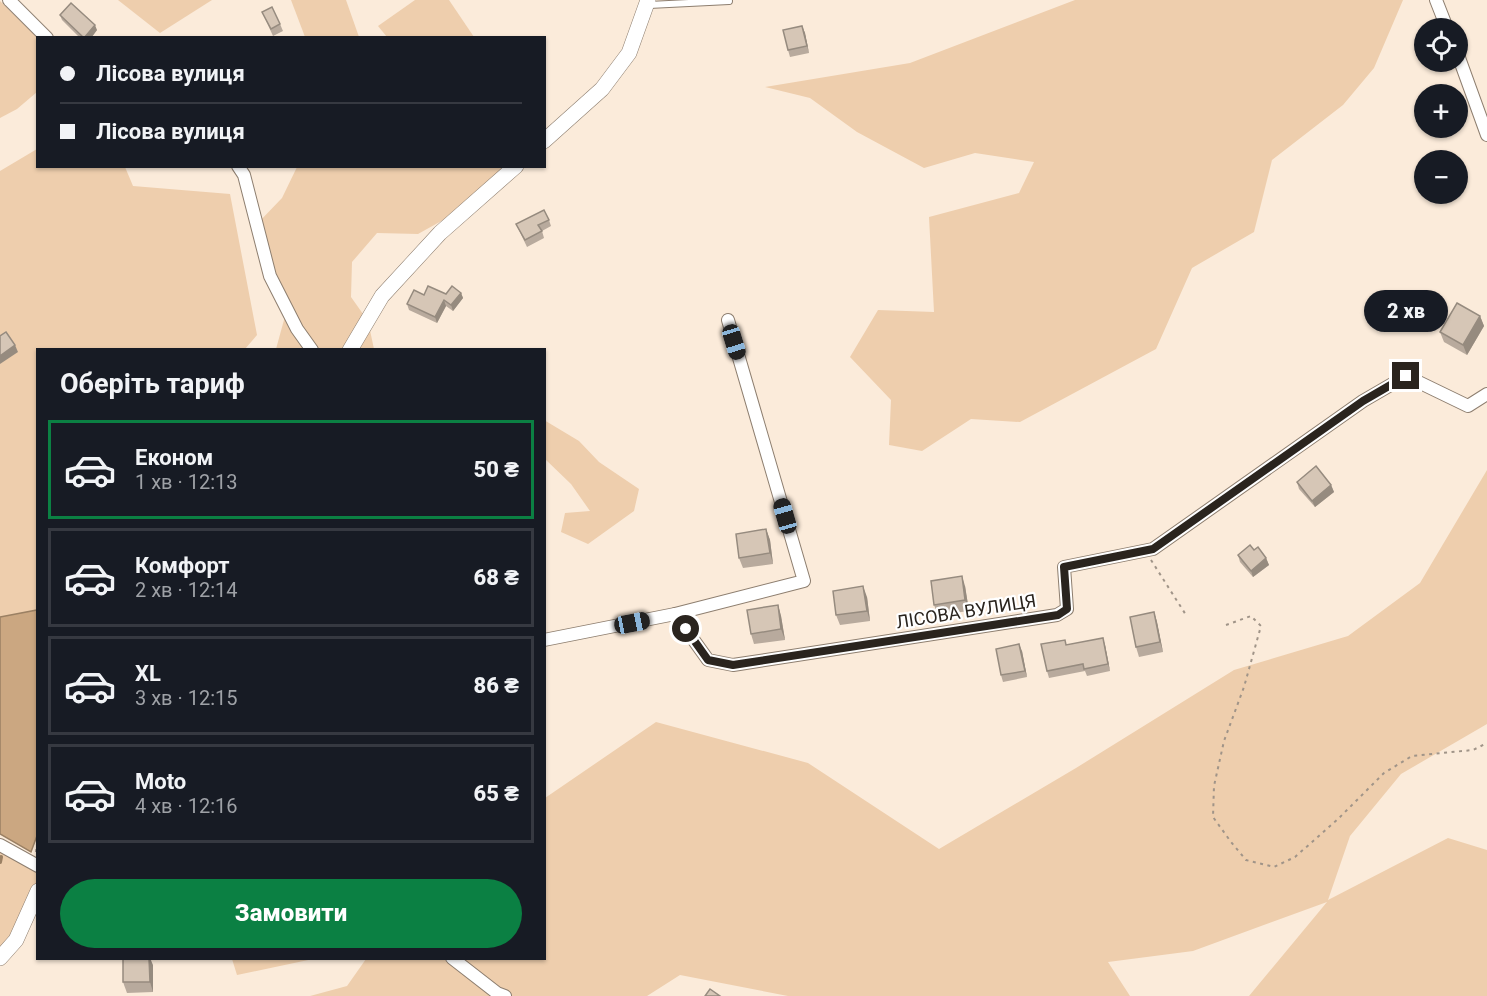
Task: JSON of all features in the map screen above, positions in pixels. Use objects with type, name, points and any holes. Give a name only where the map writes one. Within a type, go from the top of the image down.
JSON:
[{"type":"street","points":[[9,0],[45,36]]},
{"type":"street","points":[[1436,0],[1444,18]]},
{"type":"street","points":[[546,139],[602,89],[629,53],[647,3]]},
{"type":"street","points":[[1464,72],[1487,135]]},
{"type":"street","points":[[239,168],[244,175],[270,276],[297,329],[311,348]]},
{"type":"street","points":[[351,348],[382,296],[440,233],[514,168]]},
{"type":"street","points":[[546,640],[675,614],[804,581],[728,320]]},
{"type":"street","name":"ЛІСОВА ВУЛИЦЯ","points":[[675,614],[708,660],[733,665],[1058,615],[1067,609],[1064,567],[1153,549],[1363,401],[1406,376],[1468,406],[1487,394]]},
{"type":"street","points":[[0,845],[36,865]]},
{"type":"street","points":[[0,958],[16,940],[36,895]]},
{"type":"street","points":[[455,960],[496,993],[505,996]]},
{"type":"lane","points":[[647,3],[729,1]]},
{"type":"path","points":[[1144,551],[1186,615]]},
{"type":"path","points":[[1226,625],[1251,616],[1260,626],[1244,687],[1224,741],[1214,786],[1213,817],[1246,860],[1274,867],[1295,858],[1384,773],[1412,756],[1473,750],[1487,743]]},
{"type":"shaded area","points":[[118,0],[212,0],[160,33]]},
{"type":"shaded area","points":[[291,0],[346,0],[359,36],[305,36]]},
{"type":"shaded area","points":[[415,0],[449,0],[473,36],[386,36],[378,26]]},
{"type":"shaded area","points":[[1075,0],[1403,0],[1374,68],[1343,105],[1272,160],[1254,232],[1192,268],[1156,349],[1020,422],[971,419],[922,451],[889,445],[891,400],[850,357],[878,310],[934,312],[929,217],[1019,193],[1034,162],[975,153],[924,168],[857,132],[810,98],[765,87],[910,63]]},
{"type":"shaded area","points":[[0,1],[36,36],[36,93],[17,109],[0,118]]},
{"type":"shaded area","points":[[36,150],[36,168],[125,168],[133,186],[230,194],[257,335],[246,348],[36,348],[36,610],[0,617],[0,171]]},
{"type":"shaded area","points":[[297,168],[515,168],[479,200],[418,234],[377,233],[352,262],[351,297],[368,321],[374,348],[276,348],[287,309],[257,224],[282,198]]},
{"type":"shaded area","points":[[546,421],[579,441],[599,462],[639,489],[634,511],[588,544],[561,532],[565,513],[590,511],[571,484],[546,460]]},
{"type":"shaded area","points":[[1487,470],[1487,724],[1401,774],[1350,836],[1328,900],[1448,838],[1487,850],[1487,996],[1249,996],[1327,902],[1193,951],[1108,962],[1130,996],[788,996],[680,975],[647,996],[310,996],[347,986],[365,960],[546,960],[546,797],[656,722],[808,763],[939,849],[1076,768],[1234,670],[1348,636],[1420,583]]},
{"type":"shaded area","points":[[36,610],[36,838],[31,852],[0,834],[0,617]]},
{"type":"shaded area","points":[[0,846],[36,865],[36,893],[0,958]]},
{"type":"shaded area","points":[[233,960],[308,960],[237,975]]},
{"type":"building","points":[[71,3],[95,25],[86,36],[82,36],[60,15]]},
{"type":"building","points":[[272,7],[280,24],[271,29],[262,12]]},
{"type":"building","points":[[802,26],[807,46],[788,50],[783,30]]},
{"type":"building","points":[[544,210],[549,220],[538,225],[542,231],[525,240],[516,224]]},
{"type":"building","points":[[428,286],[446,294],[452,286],[461,293],[451,305],[444,300],[435,317],[407,304],[414,290],[424,295]]},
{"type":"building","points":[[1457,303],[1480,316],[1463,345],[1440,332]]},
{"type":"building","points":[[6,332],[15,345],[0,356],[0,336]]},
{"type":"building","points":[[1316,466],[1331,485],[1312,501],[1297,482]]},
{"type":"building","points":[[766,529],[770,553],[739,558],[736,534]]},
{"type":"building","points":[[1250,545],[1254,550],[1258,547],[1266,558],[1251,571],[1238,555]]},
{"type":"building","points":[[962,576],[965,600],[934,605],[931,581]]},
{"type":"building","points":[[863,586],[867,611],[836,615],[833,591]]},
{"type":"building","points":[[778,605],[781,629],[751,634],[747,610]]},
{"type":"building","points":[[1154,612],[1160,642],[1136,647],[1130,617]]},
{"type":"building","points":[[1103,638],[1108,664],[1084,669],[1083,664],[1047,671],[1041,644],[1065,640],[1066,645]]},
{"type":"building","points":[[1019,644],[1025,671],[1001,675],[996,649]]},
{"type":"building","points":[[123,960],[149,960],[150,982],[123,982]]},
{"type":"building","points":[[710,989],[720,996],[705,996]]},
{"type":"waterway","points":[[0,862],[1,857]]},
{"type":"route","points":[[686,629],[708,660],[733,665],[1058,615],[1067,609],[1064,567],[1153,549],[1363,401],[1406,376]]}]
